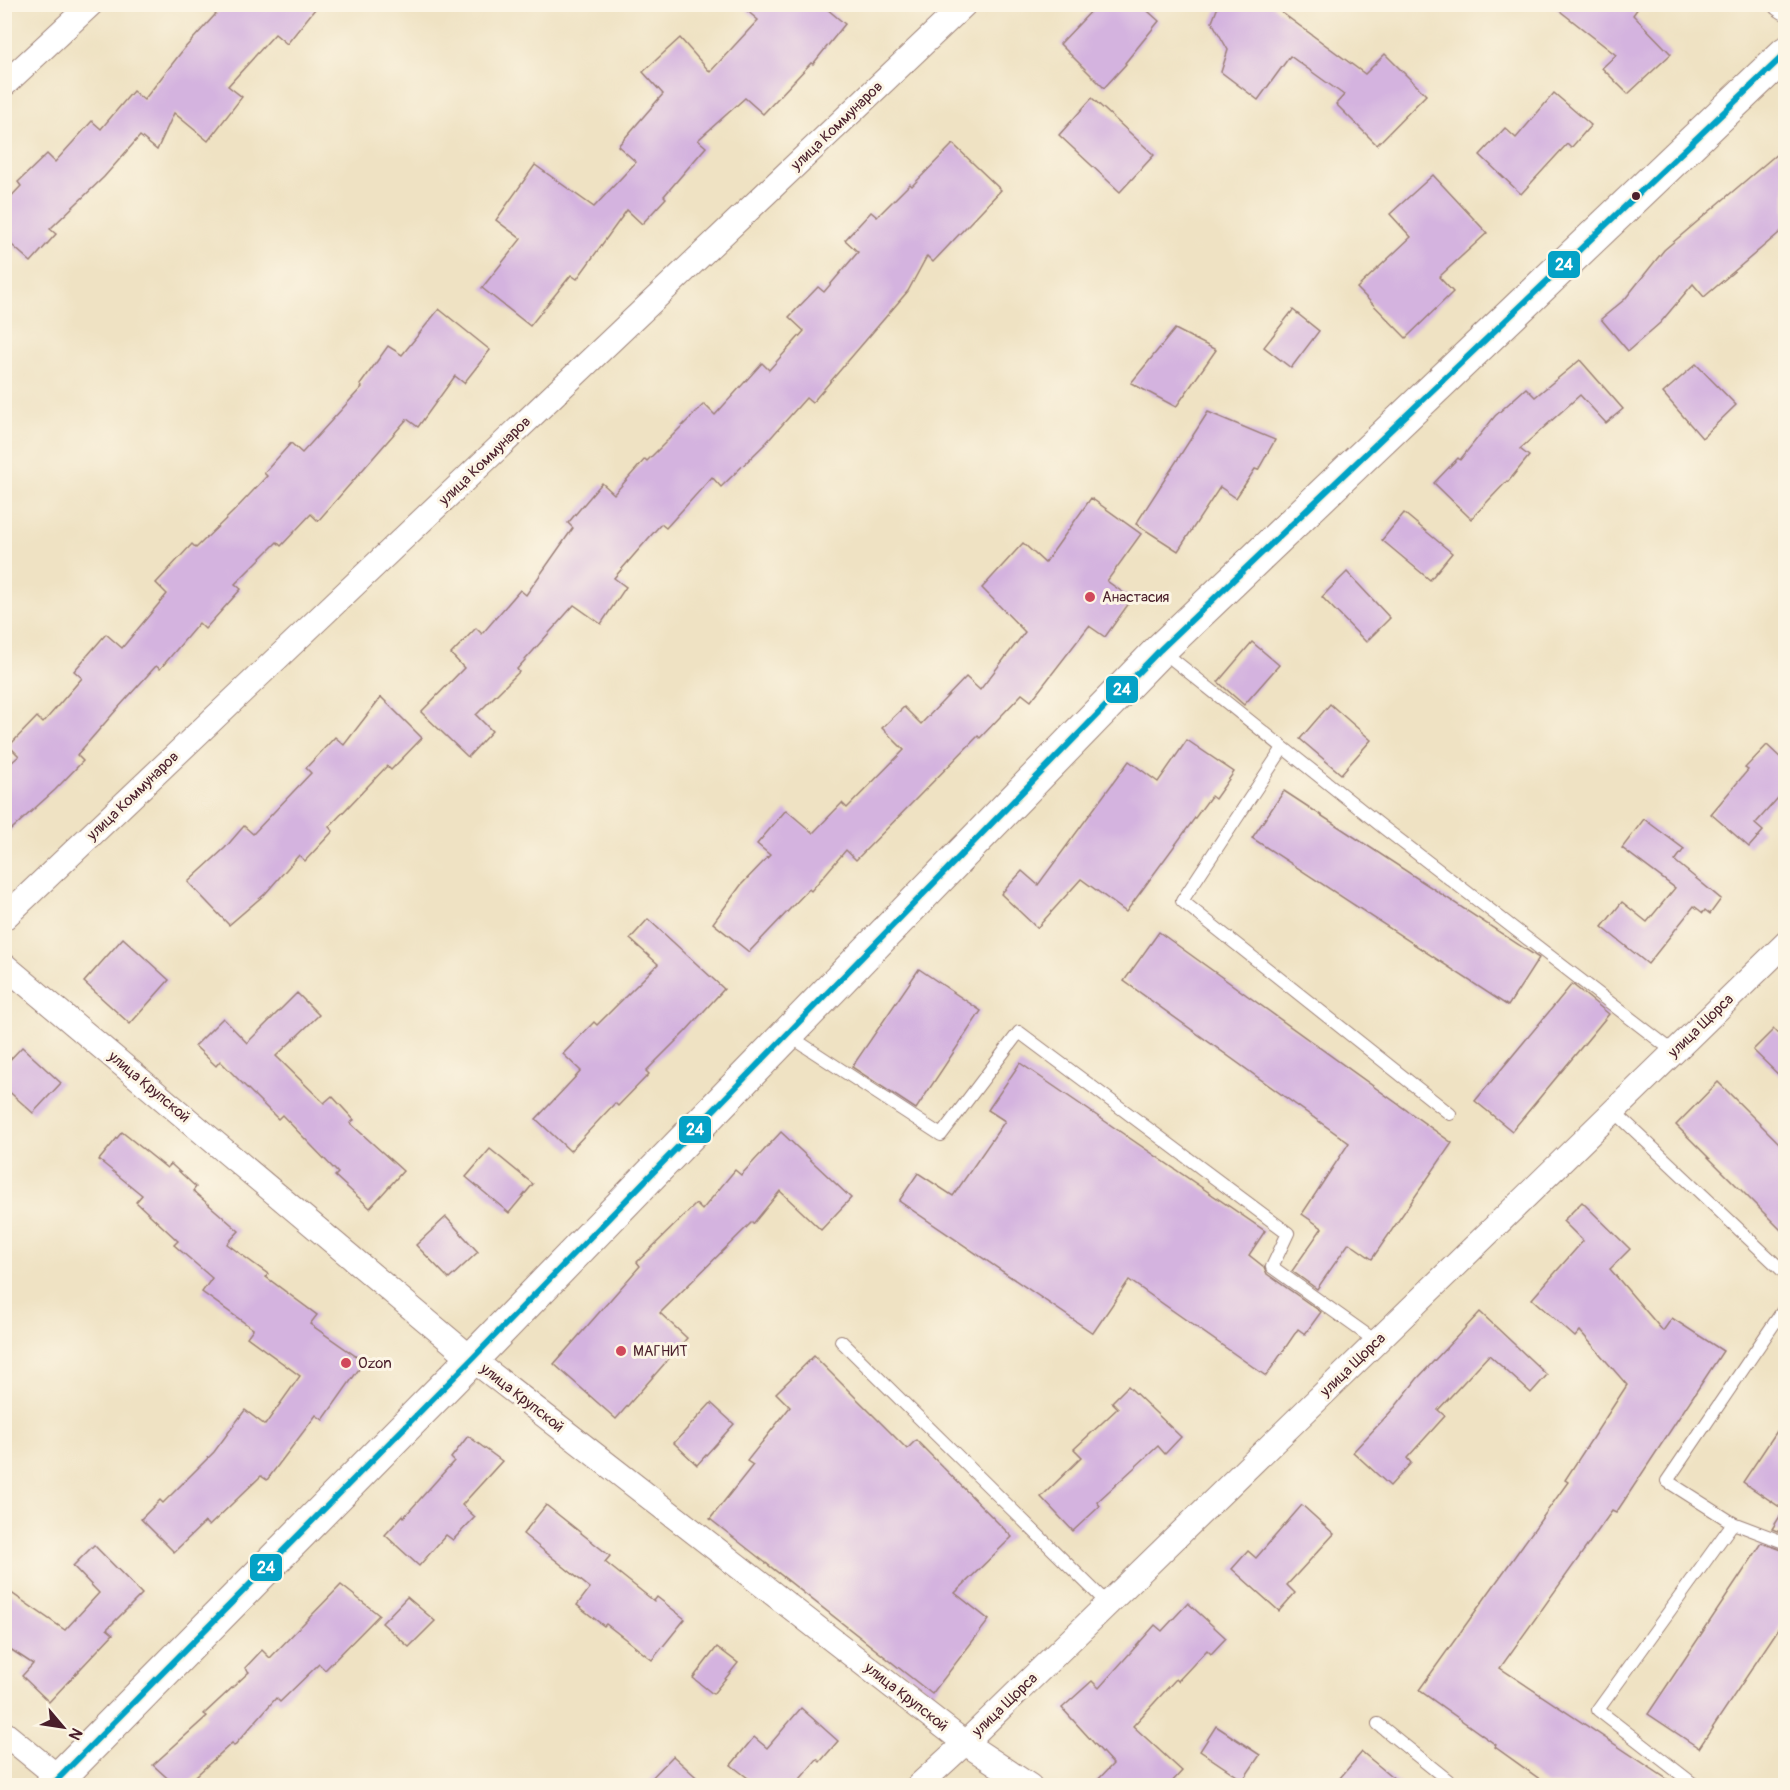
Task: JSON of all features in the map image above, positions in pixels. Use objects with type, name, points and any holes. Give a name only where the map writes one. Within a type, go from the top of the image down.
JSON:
[{"type":"main road","points":[[60,1783],[1160,650],[1785,53]]},
{"type":"street","points":[[4,85],[91,4]]},
{"type":"street","name":"улица Коммунаров","points":[[4,918],[964,4]]},
{"type":"street","points":[[1780,4],[1785,8]]},
{"type":"street","name":"улица Щорса","points":[[918,1785],[965,1743],[1785,943]]},
{"type":"street","name":"улица Крупской","points":[[4,965],[472,1359],[965,1743],[1030,1785]]},
{"type":"street","points":[[4,1733],[60,1783]]},
{"type":"lane","points":[[1160,650],[1674,1052]]},
{"type":"lane","points":[[1283,748],[1182,901],[1450,1114]]},
{"type":"lane","points":[[788,1034],[941,1135],[1019,1032],[1287,1233],[1272,1267],[1377,1342]]},
{"type":"lane","points":[[1614,1111],[1785,1274]]},
{"type":"lane","points":[[1785,1306],[1667,1481],[1733,1523],[1785,1543]]},
{"type":"lane","points":[[841,1341],[1108,1604]]},
{"type":"lane","points":[[1696,1785],[1598,1710],[1733,1523]]},
{"type":"lane","points":[[1378,1725],[1455,1785]]},
{"type":"building","points":[[225,4],[319,4],[287,44],[275,34],[228,86],[242,97],[208,141],[174,113],[157,150],[140,136],[104,177],[50,229],[56,234],[31,262],[4,238],[4,204],[21,186],[18,182],[47,154],[55,162],[92,121],[101,129],[133,91],[144,100],[183,50]]},
{"type":"building","points":[[739,4],[821,4],[845,24],[813,64],[811,63],[763,114],[745,98],[698,140],[706,147],[664,196],[666,198],[642,224],[627,210],[577,279],[571,275],[530,326],[482,288],[521,239],[496,220],[535,165],[594,207],[636,162],[618,146],[663,94],[643,72],[680,38],[710,72],[758,20]]},
{"type":"building","points":[[1098,4],[1140,4],[1159,21],[1104,88],[1060,44]]},
{"type":"building","points":[[1219,4],[1270,4],[1365,74],[1385,54],[1426,95],[1377,145],[1336,104],[1344,95],[1290,56],[1258,100],[1221,72],[1228,50],[1212,22]]},
{"type":"building","points":[[1551,4],[1641,4],[1633,15],[1671,54],[1628,94],[1602,68],[1616,55]]},
{"type":"building","points":[[1554,93],[1591,125],[1571,148],[1567,144],[1521,194],[1480,155],[1505,128],[1516,138]]},
{"type":"building","points":[[1092,98],[1154,155],[1120,192],[1059,135]]},
{"type":"building","points":[[953,144],[1001,190],[933,262],[927,256],[908,291],[812,403],[806,398],[766,443],[721,487],[712,477],[666,528],[661,524],[614,578],[626,587],[601,624],[574,605],[517,669],[519,672],[476,715],[492,731],[468,757],[421,712],[464,668],[451,654],[476,628],[482,634],[520,590],[526,595],[573,528],[568,523],[602,483],[614,494],[645,459],[647,461],[704,404],[715,415],[762,363],[769,370],[804,331],[789,317],[818,287],[824,292],[858,252],[845,240],[871,212],[877,217],[910,184],[912,186]]},
{"type":"building","points":[[1785,147],[1785,228],[1704,297],[1693,284],[1660,323],[1628,351],[1601,319],[1625,299],[1664,250]]},
{"type":"building","points":[[1433,175],[1487,233],[1439,277],[1453,292],[1406,338],[1357,288],[1411,237],[1390,214]]},
{"type":"building","points":[[439,309],[490,350],[464,383],[455,376],[418,427],[407,419],[318,521],[311,514],[281,546],[277,542],[235,584],[241,589],[205,629],[199,623],[160,669],[156,666],[118,708],[77,755],[83,761],[4,836],[4,769],[19,756],[9,746],[37,717],[43,723],[82,678],[74,671],[106,634],[122,648],[167,594],[156,583],[192,544],[196,548],[234,511],[267,476],[264,473],[291,443],[302,453],[362,387],[360,385],[388,346],[402,355]]},
{"type":"building","points":[[1293,310],[1319,331],[1291,368],[1264,347]]},
{"type":"building","points":[[1175,329],[1216,350],[1176,407],[1131,383]]},
{"type":"building","points":[[1580,360],[1623,409],[1606,423],[1580,395],[1520,449],[1529,456],[1508,482],[1471,519],[1434,483],[1458,458],[1460,460],[1495,416],[1526,388],[1535,397]]},
{"type":"building","points":[[1696,364],[1736,405],[1702,438],[1663,393]]},
{"type":"building","points":[[1208,412],[1275,440],[1258,470],[1255,469],[1236,498],[1220,487],[1178,551],[1136,524]]},
{"type":"building","points":[[1091,498],[1141,534],[1107,581],[1132,599],[1105,637],[1089,626],[1031,701],[1022,694],[856,860],[846,850],[811,891],[809,889],[749,952],[713,923],[741,885],[770,855],[757,844],[786,810],[813,833],[842,803],[847,808],[904,750],[882,728],[904,707],[921,724],[966,677],[980,690],[1025,632],[982,588],[1023,543],[1045,563]]},
{"type":"building","points":[[1404,513],[1452,553],[1430,580],[1382,540]]},
{"type":"building","points":[[1347,572],[1390,618],[1366,642],[1322,597]]},
{"type":"building","points":[[1252,642],[1279,665],[1244,705],[1218,682]]},
{"type":"building","points":[[381,697],[422,738],[391,770],[387,766],[329,827],[333,831],[305,861],[299,855],[265,894],[229,925],[188,882],[225,848],[244,826],[253,834],[311,773],[306,768],[335,737],[344,745]]},
{"type":"building","points":[[1330,704],[1371,740],[1341,774],[1300,739]]},
{"type":"building","points":[[1187,740],[1234,772],[1215,799],[1211,796],[1126,912],[1081,879],[1037,928],[1001,894],[1022,871],[1038,885],[1129,761],[1158,782]]},
{"type":"building","points":[[1767,745],[1785,762],[1785,790],[1755,824],[1763,831],[1749,847],[1711,814],[1748,770],[1745,768]]},
{"type":"building","points":[[1284,791],[1539,958],[1508,1006],[1252,838]]},
{"type":"building","points":[[1644,819],[1684,849],[1675,861],[1721,899],[1710,914],[1705,910],[1703,913],[1694,906],[1648,964],[1602,927],[1622,902],[1647,922],[1675,888],[1622,848]]},
{"type":"building","points":[[648,919],[724,989],[646,1071],[649,1074],[618,1106],[615,1103],[570,1151],[536,1119],[581,1071],[563,1054],[594,1022],[597,1025],[658,964],[630,939]]},
{"type":"building","points":[[1159,932],[1452,1143],[1372,1259],[1349,1243],[1317,1289],[1292,1271],[1322,1228],[1302,1214],[1349,1143],[1124,981]]},
{"type":"building","points":[[123,938],[169,980],[130,1024],[84,982]]},
{"type":"building","points":[[919,969],[981,1011],[916,1109],[852,1067]]},
{"type":"building","points":[[1572,984],[1609,1014],[1512,1131],[1475,1101]]},
{"type":"building","points":[[297,993],[319,1015],[276,1056],[324,1103],[332,1096],[354,1120],[350,1123],[403,1171],[370,1208],[335,1176],[338,1173],[282,1115],[278,1119],[220,1061],[216,1066],[195,1046],[223,1018],[247,1043]]},
{"type":"building","points":[[1774,1029],[1785,1040],[1785,1081],[1753,1050]]},
{"type":"building","points":[[22,1047],[61,1083],[33,1113],[4,1087],[4,1066]]},
{"type":"building","points":[[1020,1063],[1265,1231],[1249,1255],[1264,1267],[1267,1274],[1321,1312],[1305,1334],[1298,1329],[1266,1376],[1129,1280],[1093,1333],[899,1201],[918,1173],[953,1196],[1005,1121],[988,1110]]},
{"type":"building","points":[[1718,1082],[1785,1149],[1785,1234],[1676,1125]]},
{"type":"building","points":[[122,1132],[167,1168],[171,1164],[196,1187],[193,1191],[239,1231],[227,1244],[268,1274],[266,1277],[317,1315],[310,1324],[364,1362],[323,1420],[316,1415],[267,1480],[261,1476],[209,1526],[205,1522],[174,1552],[141,1519],[160,1500],[163,1503],[214,1452],[245,1410],[265,1425],[300,1376],[247,1337],[253,1329],[202,1292],[212,1278],[174,1245],[178,1241],[136,1202],[142,1195],[99,1160]]},
{"type":"building","points":[[781,1132],[851,1198],[821,1230],[780,1191],[753,1224],[752,1222],[660,1313],[687,1338],[616,1419],[554,1364],[640,1266],[637,1262],[696,1204],[702,1210],[735,1170],[741,1175]]},
{"type":"building","points":[[490,1149],[533,1184],[509,1213],[466,1177]]},
{"type":"building","points":[[1582,1202],[1630,1249],[1610,1269],[1663,1331],[1672,1318],[1723,1351],[1616,1513],[1612,1511],[1500,1668],[1676,1785],[1548,1785],[1419,1690],[1568,1482],[1565,1480],[1627,1385],[1580,1331],[1575,1337],[1532,1299],[1583,1241],[1563,1221]]},
{"type":"building","points":[[446,1217],[478,1252],[449,1279],[416,1245]]},
{"type":"building","points":[[1480,1312],[1547,1375],[1531,1393],[1489,1355],[1438,1410],[1445,1416],[1407,1458],[1411,1463],[1390,1486],[1353,1452]]},
{"type":"building","points":[[814,1356],[907,1449],[916,1440],[1012,1537],[955,1593],[989,1620],[932,1694],[710,1519],[753,1465],[747,1461],[790,1407],[776,1393]]},
{"type":"building","points":[[1128,1386],[1181,1437],[1165,1454],[1158,1446],[1097,1502],[1100,1506],[1073,1531],[1041,1497],[1082,1457],[1074,1449],[1118,1408],[1112,1402]]},
{"type":"building","points":[[711,1403],[734,1424],[697,1465],[674,1443]]},
{"type":"building","points":[[1785,1419],[1785,1534],[1772,1529],[1784,1510],[1743,1482]]},
{"type":"building","points":[[468,1436],[502,1461],[462,1505],[475,1517],[453,1540],[446,1535],[419,1566],[385,1535],[454,1461],[451,1458]]},
{"type":"building","points":[[546,1505],[610,1556],[605,1562],[654,1601],[657,1597],[685,1619],[652,1660],[606,1624],[604,1626],[577,1605],[590,1588],[523,1534]]},
{"type":"building","points":[[1302,1505],[1334,1534],[1287,1585],[1295,1593],[1279,1611],[1232,1569],[1248,1551],[1256,1558]]},
{"type":"building","points":[[1762,1543],[1785,1551],[1785,1619],[1699,1748],[1648,1714]]},
{"type":"building","points":[[94,1545],[142,1594],[107,1629],[113,1634],[49,1702],[22,1676],[33,1664],[4,1645],[4,1588],[65,1630],[99,1593],[73,1566]]},
{"type":"building","points":[[341,1585],[379,1615],[325,1670],[319,1664],[280,1702],[276,1698],[234,1746],[232,1743],[186,1785],[175,1785],[153,1765],[207,1716],[204,1714],[249,1672],[245,1668],[262,1650],[270,1658]]},
{"type":"building","points":[[407,1597],[435,1621],[409,1647],[382,1623]]},
{"type":"building","points":[[1188,1603],[1226,1638],[1211,1654],[1207,1650],[1178,1681],[1176,1679],[1133,1726],[1182,1771],[1169,1785],[1093,1785],[1113,1764],[1062,1708],[1092,1681],[1099,1688],[1155,1625],[1162,1631]]},
{"type":"building","points":[[717,1647],[738,1663],[713,1694],[693,1678]]},
{"type":"building","points":[[801,1708],[838,1741],[820,1762],[817,1759],[795,1785],[757,1785],[731,1765],[754,1737],[767,1748]]},
{"type":"building","points":[[1216,1726],[1260,1755],[1243,1780],[1200,1751]]},
{"type":"building","points":[[1362,1752],[1402,1785],[1334,1785]]},
{"type":"building","points":[[673,1756],[705,1785],[645,1785]]},
{"type":"transit line","name":"24","points":[[51,1786],[472,1359],[1160,650],[1786,53]]},
{"type":"place","name":"Анастасия","points":[[1090,597]]},
{"type":"place","name":"МАГНИТ","points":[[621,1351]]},
{"type":"place","name":"Ozon","points":[[346,1363]]}]
